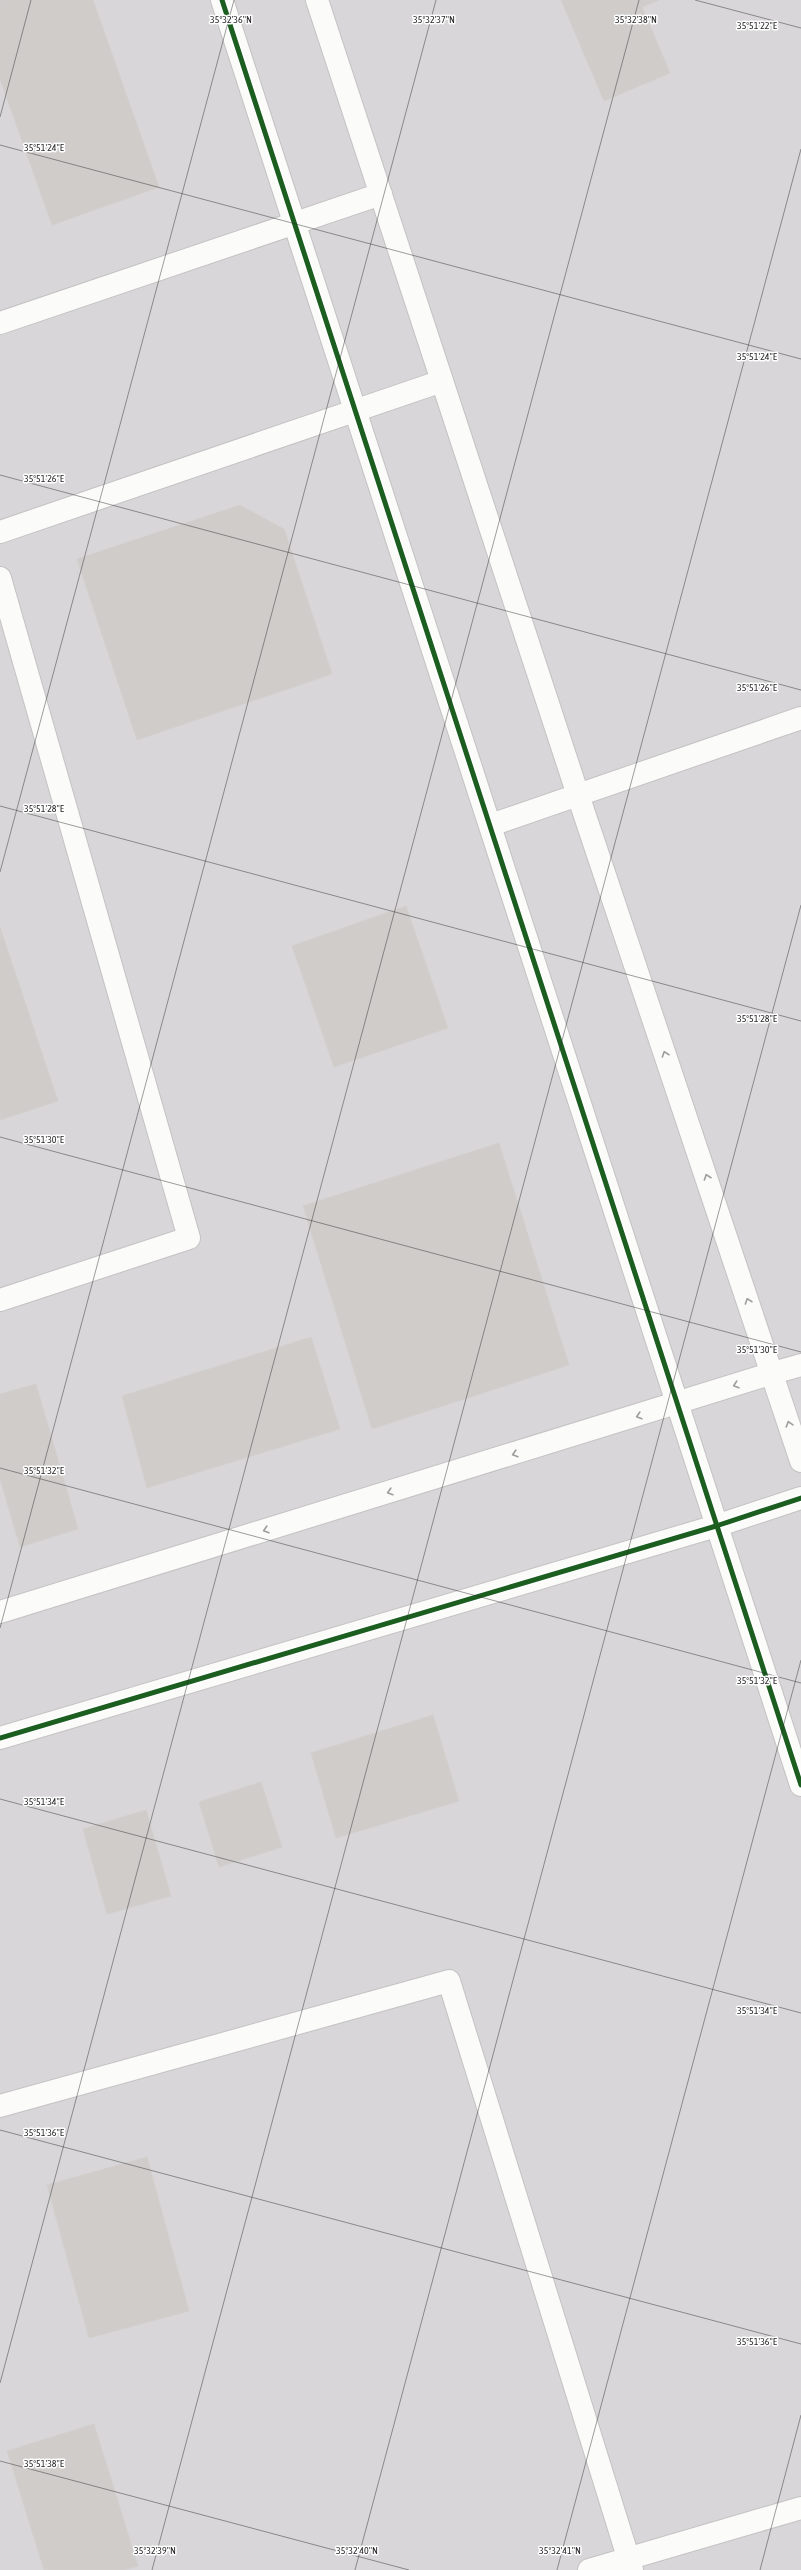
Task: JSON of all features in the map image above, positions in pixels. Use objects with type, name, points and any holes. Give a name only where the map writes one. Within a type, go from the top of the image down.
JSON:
[{"type":"street","points":[[222,0],[296,223],[676,1404],[801,1785]]},
{"type":"street","points":[[317,0],[578,795],[773,1373],[801,1461]]},
{"type":"street","points":[[0,323],[380,194]]},
{"type":"street","points":[[0,532],[442,381]]},
{"type":"street","points":[[0,578],[189,1238],[0,1300]]},
{"type":"street","points":[[491,826],[801,718]]},
{"type":"street","points":[[0,1612],[801,1365]]},
{"type":"street","points":[[0,1738],[716,1526],[801,1498]]},
{"type":"street","points":[[0,2106],[449,1981],[630,2564]]},
{"type":"street","points":[[589,2570],[630,2564],[801,2508]]},
{"type":"shaded area","points":[[0,0],[801,0],[801,2570],[0,2570]]},
{"type":"building","points":[[0,0],[93,0],[159,187],[52,225],[0,79]]},
{"type":"building","points":[[561,0],[659,0],[642,7],[670,73],[604,101]]},
{"type":"building","points":[[240,505],[284,529],[332,674],[137,740],[77,559]]},
{"type":"building","points":[[406,906],[448,1028],[334,1067],[292,946]]},
{"type":"building","points":[[0,927],[58,1101],[0,1120]]},
{"type":"building","points":[[499,1143],[569,1365],[372,1429],[303,1206]]},
{"type":"building","points":[[311,1337],[340,1429],[147,1488],[122,1396]]},
{"type":"building","points":[[36,1384],[78,1529],[20,1547],[0,1479],[0,1394]]},
{"type":"building","points":[[433,1715],[459,1801],[336,1838],[311,1753]]},
{"type":"building","points":[[261,1782],[282,1847],[219,1867],[199,1802]]},
{"type":"building","points":[[146,1810],[171,1896],[107,1914],[83,1829]]},
{"type":"building","points":[[147,2157],[189,2311],[89,2338],[47,2185]]},
{"type":"building","points":[[94,2424],[138,2566],[124,2570],[44,2570],[7,2451]]},
{"type":"cycle path","points":[[222,0],[801,1785]]},
{"type":"cycle path","points":[[0,1738],[716,1526],[801,1498]]}]
